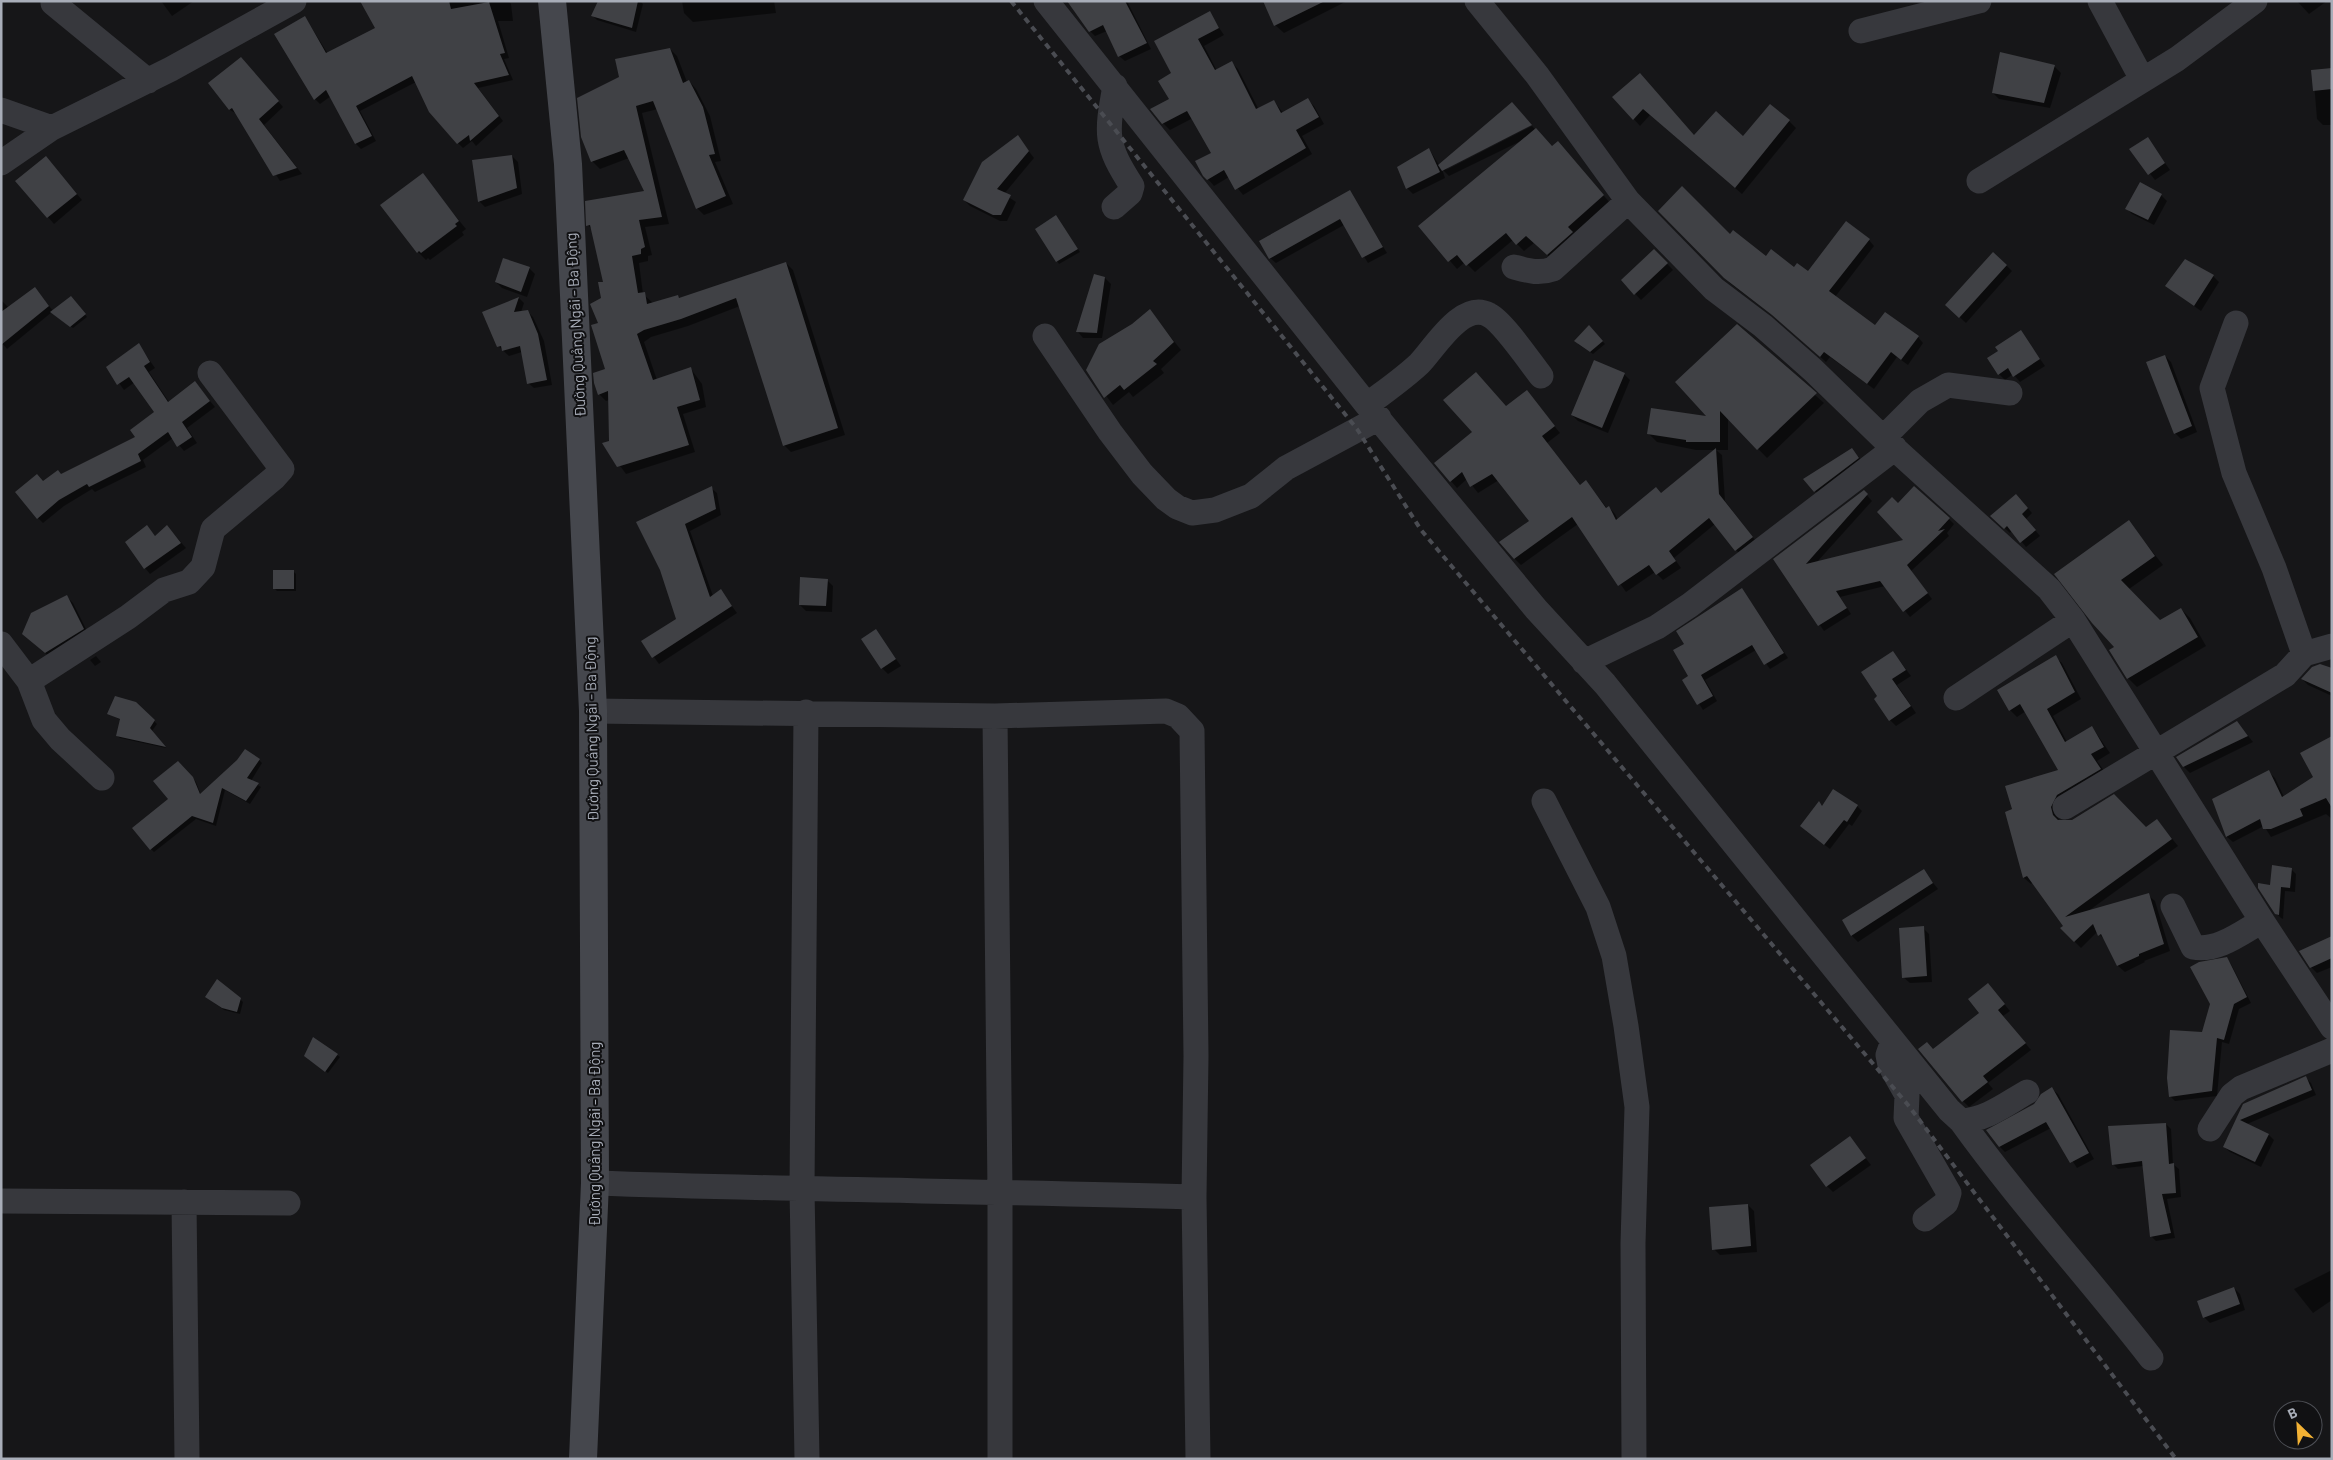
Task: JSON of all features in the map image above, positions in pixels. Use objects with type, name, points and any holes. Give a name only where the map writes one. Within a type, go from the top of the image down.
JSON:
[{"type":"main road","name":"Đường Quảng Ngãi - Ba Động","points":[[552,1],[568,164],[593,711],[596,1183],[583,1459]]},
{"type":"street","points":[[1,163],[52,128],[148,80],[294,1]]},
{"type":"street","points":[[1046,1],[1373,412],[1536,609],[1605,684],[1949,1110],[1961,1121],[1990,1162],[2095,1286],[2151,1358]]},
{"type":"street","points":[[1477,1],[1537,74],[1628,201],[1714,288],[1763,326],[1813,370],[1889,443],[2049,589],[2073,620],[2155,753],[2332,1027]]},
{"type":"street","points":[[1861,32],[1979,1]]},
{"type":"street","points":[[2100,1],[2142,79]]},
{"type":"street","points":[[1979,181],[2210,36],[2255,1]]},
{"type":"street","points":[[54,3],[148,80]]},
{"type":"street","points":[[1114,207],[1130,193],[1132,186],[1111,150],[1109,121],[1115,86]]},
{"type":"street","points":[[1,110],[52,128]]},
{"type":"street","points":[[1514,267],[1532,272],[1544,272],[1554,269],[1628,201]]},
{"type":"street","points":[[1045,336],[1110,432],[1142,474],[1166,499],[1177,507],[1192,513],[1215,510],[1251,496],[1286,468],[1373,412],[1462,318],[1476,313],[1488,314],[1498,323],[1541,376]]},
{"type":"street","points":[[2236,323],[2212,388],[2234,473],[2274,568],[2304,654]]},
{"type":"street","points":[[29,681],[128,617],[164,590],[189,582],[203,567],[213,529],[274,478],[282,469],[210,372]]},
{"type":"street","points":[[1584,662],[1657,627],[1690,605],[1889,443],[1920,401],[1948,385],[2010,393]]},
{"type":"street","points":[[1956,698],[2073,620]]},
{"type":"street","points":[[1,644],[29,681],[44,720],[60,739],[102,778]]},
{"type":"street","points":[[2065,807],[2285,674],[2304,654],[2332,646]]},
{"type":"street","points":[[593,711],[806,712],[995,716],[1166,711],[1178,716],[1192,731],[1196,1056],[1194,1197],[1198,1459]]},
{"type":"street","points":[[806,712],[802,1190],[807,1459]]},
{"type":"street","points":[[995,716],[1000,1192],[1000,1459]]},
{"type":"street","points":[[1544,801],[1598,907],[1614,956],[1634,1080],[1637,1107],[1633,1243],[1634,1459]]},
{"type":"street","points":[[2173,906],[2192,948],[2204,950],[2228,941],[2262,921]]},
{"type":"street","points":[[1893,1041],[1888,1055],[1890,1065],[1907,1095],[1906,1118],[1949,1193],[1946,1203],[1925,1219]]},
{"type":"street","points":[[2210,1129],[2232,1095],[2241,1088],[2332,1050]]},
{"type":"street","points":[[1961,1121],[1973,1121],[1992,1113],[2027,1092]]},
{"type":"street","points":[[596,1183],[802,1190],[1000,1192],[1194,1197]]},
{"type":"street","points":[[1,1201],[288,1203]]},
{"type":"street","points":[[184,1202],[187,1459]]},
{"type":"building","points":[[360,1],[449,1],[451,9],[489,2],[505,53],[500,54],[509,75],[474,83],[499,116],[470,141],[469,135],[457,144],[429,112],[412,76],[356,106],[372,136],[355,144],[326,90],[314,100],[274,34],[305,16],[326,53],[375,28]]},
{"type":"building","points":[[598,1],[638,1],[632,28],[591,16]]},
{"type":"building","points":[[1067,1],[1125,1],[1147,43],[1118,57],[1103,25],[1089,32]]},
{"type":"building","points":[[1263,1],[1325,1],[1274,26]]},
{"type":"building","points":[[1210,11],[1219,28],[1198,39],[1215,70],[1232,61],[1256,109],[1274,100],[1281,113],[1308,98],[1319,117],[1296,130],[1306,148],[1235,190],[1224,170],[1207,180],[1203,176],[1195,161],[1211,153],[1187,111],[1162,124],[1150,109],[1169,99],[1158,81],[1171,73],[1154,41]]},
{"type":"building","points":[[670,48],[683,83],[689,80],[703,107],[715,154],[709,155],[726,196],[696,209],[653,101],[636,106],[662,217],[639,220],[645,247],[641,249],[641,254],[632,256],[638,293],[645,292],[647,304],[678,295],[679,298],[786,262],[838,428],[783,446],[736,298],[637,334],[653,380],[691,367],[700,400],[677,407],[689,445],[617,467],[602,443],[609,441],[608,391],[598,395],[594,383],[593,373],[605,369],[591,325],[598,323],[590,304],[601,298],[598,282],[603,282],[590,225],[586,226],[585,201],[644,191],[624,150],[591,162],[581,137],[577,98],[619,77],[615,59]]},
{"type":"building","points":[[2000,52],[2055,65],[2044,103],[1992,93]]},
{"type":"building","points":[[241,57],[279,101],[259,119],[297,168],[273,176],[232,108],[229,110],[208,83]]},
{"type":"building","points":[[2332,68],[2332,89],[2313,91],[2311,70]]},
{"type":"building","points":[[1640,73],[1694,135],[1716,111],[1743,136],[1770,104],[1790,120],[1735,188],[1643,109],[1633,120],[1612,97]]},
{"type":"building","points":[[1512,102],[1532,125],[1442,171],[1438,165]]},
{"type":"building","points":[[1536,128],[1552,146],[1558,141],[1604,195],[1568,227],[1573,232],[1547,255],[1526,236],[1516,245],[1506,233],[1466,266],[1457,255],[1448,262],[1418,226]]},
{"type":"building","points":[[1018,135],[1029,151],[997,189],[1011,195],[1001,215],[993,215],[963,200],[982,162]]},
{"type":"building","points":[[2148,137],[2165,163],[2148,175],[2129,149]]},
{"type":"building","points":[[1429,148],[1440,172],[1406,189],[1397,167]]},
{"type":"building","points":[[512,155],[517,188],[478,202],[472,160]]},
{"type":"building","points":[[46,156],[77,194],[47,218],[15,181]]},
{"type":"building","points":[[423,173],[459,221],[455,224],[457,226],[421,253],[419,251],[417,253],[380,205]]},
{"type":"building","points":[[2140,182],[2162,194],[2148,220],[2125,209]]},
{"type":"building","points":[[1682,186],[1730,234],[1733,230],[1766,256],[1771,249],[1794,267],[1797,263],[1808,271],[1846,221],[1870,239],[1829,291],[1875,325],[1885,312],[1919,336],[1901,360],[1891,352],[1867,384],[1824,352],[1820,357],[1772,315],[1724,278],[1658,211]]},
{"type":"building","points":[[1350,190],[1383,247],[1362,258],[1340,219],[1269,259],[1259,241]]},
{"type":"building","points":[[1056,215],[1078,249],[1056,262],[1035,229]]},
{"type":"building","points":[[1654,249],[1668,263],[1634,295],[1621,280]]},
{"type":"building","points":[[1993,252],[2007,265],[1959,318],[1945,305]]},
{"type":"building","points":[[503,258],[530,267],[521,292],[495,282]]},
{"type":"building","points":[[2185,259],[2214,275],[2194,306],[2165,286]]},
{"type":"building","points":[[1094,274],[1105,277],[1097,333],[1076,332]]},
{"type":"building","points":[[35,287],[49,306],[1,345],[1,312]]},
{"type":"building","points":[[71,296],[86,314],[70,327],[50,312]]},
{"type":"building","points":[[519,297],[514,312],[528,310],[538,334],[547,380],[527,384],[520,346],[502,351],[501,346],[497,347],[482,312]]},
{"type":"building","points":[[1150,309],[1174,342],[1153,361],[1157,364],[1124,390],[1120,385],[1104,398],[1086,370],[1099,344],[1132,324]]},
{"type":"building","points":[[1737,324],[1817,393],[1757,450],[1720,411],[1720,442],[1686,442],[1686,440],[1647,434],[1651,408],[1706,416],[1675,382]]},
{"type":"building","points":[[1589,325],[1603,341],[1590,352],[1574,341]]},
{"type":"building","points":[[2021,330],[2040,359],[2013,377],[2008,368],[1998,375],[1987,358],[1998,351],[1995,347]]},
{"type":"building","points":[[139,343],[150,362],[144,366],[168,402],[195,381],[210,401],[182,422],[192,437],[177,447],[168,432],[138,454],[141,461],[89,487],[87,484],[59,500],[37,519],[15,492],[37,474],[43,481],[58,470],[61,474],[135,437],[130,430],[154,412],[129,377],[117,385],[106,367]]},
{"type":"building","points":[[2165,355],[2192,426],[2174,434],[2146,362]]},
{"type":"building","points":[[1594,360],[1625,373],[1602,428],[1571,415]]},
{"type":"building","points":[[1476,372],[1506,406],[1527,390],[1555,426],[1542,436],[1580,485],[1586,480],[1606,508],[1609,506],[1616,520],[1656,487],[1661,493],[1716,448],[1719,494],[1753,537],[1735,551],[1709,518],[1669,551],[1676,561],[1656,575],[1649,565],[1618,586],[1572,517],[1514,559],[1499,542],[1529,521],[1492,474],[1470,487],[1462,472],[1450,482],[1434,463],[1472,432],[1443,400]]},
{"type":"building","points":[[1852,448],[1859,458],[1814,492],[1803,479]]},
{"type":"building","points":[[712,486],[716,509],[685,524],[710,597],[721,589],[732,606],[652,658],[641,641],[676,619],[660,570],[636,522]]},
{"type":"building","points":[[1914,486],[1950,518],[1938,531],[1945,529],[1907,565],[1928,593],[1903,612],[1880,581],[1836,591],[1847,608],[1818,626],[1773,559],[1864,490],[1868,494],[1806,564],[1903,540],[1877,512],[1892,497],[1898,503]]},
{"type":"building","points":[[2016,494],[2028,508],[2022,514],[2036,530],[2020,543],[2007,526],[2004,529],[1990,516]]},
{"type":"building","points":[[2129,520],[2155,556],[2121,580],[2160,620],[2181,608],[2198,637],[2127,679],[2109,650],[2114,647],[2092,623],[2054,574]]},
{"type":"building","points":[[147,525],[155,536],[167,525],[181,543],[144,569],[125,542]]},
{"type":"building","points":[[273,570],[294,570],[294,589],[273,589]]},
{"type":"building","points":[[800,577],[828,579],[826,606],[799,605]]},
{"type":"building","points":[[1742,588],[1784,653],[1764,665],[1752,645],[1701,675],[1713,696],[1697,705],[1682,680],[1688,676],[1673,650],[1684,644],[1676,631]]},
{"type":"building","points":[[67,595],[84,629],[45,653],[22,634],[31,613]]},
{"type":"building","points":[[876,629],[896,659],[881,669],[861,639]]},
{"type":"building","points":[[1893,651],[1906,670],[1892,679],[1911,706],[1889,721],[1874,699],[1877,696],[1861,672]]},
{"type":"building","points":[[2056,655],[2075,692],[2047,709],[2065,742],[2092,726],[2104,747],[2091,754],[2101,769],[2057,795],[2051,807],[2053,815],[2058,820],[2072,820],[2114,794],[2146,827],[2157,819],[2172,839],[2065,917],[2149,893],[2164,944],[2139,954],[2139,956],[2117,966],[2101,934],[2098,936],[2093,924],[2074,942],[2060,928],[2063,926],[2027,876],[2023,878],[2005,812],[2012,809],[2005,786],[2058,770],[2020,704],[2009,711],[1997,690]]},
{"type":"building","points":[[2320,664],[2332,668],[2332,693],[2301,679],[2312,667]]},
{"type":"building","points":[[115,696],[136,702],[155,720],[150,728],[166,747],[116,736],[120,719],[107,714]]},
{"type":"building","points":[[2237,721],[2248,736],[2183,767],[2176,757]]},
{"type":"building","points":[[2332,736],[2332,808],[2326,798],[2300,809],[2303,816],[2271,829],[2263,829],[2260,819],[2226,837],[2212,799],[2269,770],[2282,797],[2313,777],[2300,753]]},
{"type":"building","points":[[245,749],[260,759],[247,778],[259,783],[246,801],[222,788],[213,823],[192,816],[150,850],[132,828],[168,799],[153,781],[178,761],[193,777],[200,794],[237,760]]},
{"type":"building","points":[[1833,789],[1858,805],[1847,822],[1844,820],[1824,845],[1800,826],[1819,801],[1822,806]]},
{"type":"building","points":[[2272,865],[2292,868],[2290,888],[2281,887],[2279,915],[2275,914],[2258,888],[2258,883],[2270,885]]},
{"type":"building","points":[[1924,869],[1933,883],[1851,936],[1842,920]]},
{"type":"building","points":[[1924,926],[1927,976],[1902,978],[1899,928]]},
{"type":"building","points":[[2332,936],[2332,958],[2310,968],[2299,951]]},
{"type":"building","points":[[2227,957],[2247,997],[2234,1004],[2224,1040],[2217,1038],[2212,1091],[2169,1097],[2167,1078],[2170,1030],[2202,1032],[2210,1004],[2190,967],[2199,962]]},
{"type":"building","points":[[217,979],[241,998],[237,1012],[222,1008],[205,997]]},
{"type":"building","points":[[1988,983],[2005,1004],[1998,1010],[2026,1043],[1983,1076],[1988,1082],[1962,1102],[1918,1049],[1927,1042],[1933,1049],[1979,1013],[1968,999]]},
{"type":"building","points":[[313,1037],[338,1054],[325,1072],[304,1056]]},
{"type":"building","points":[[2306,1076],[2312,1090],[2240,1120],[2269,1134],[2255,1162],[2223,1147],[2243,1104]]},
{"type":"building","points":[[2052,1087],[2089,1153],[2070,1163],[2046,1122],[1999,1147],[1986,1130],[2034,1104],[2041,1094]]},
{"type":"building","points":[[2166,1123],[2169,1164],[2174,1163],[2176,1193],[2162,1194],[2171,1233],[2150,1237],[2142,1161],[2112,1165],[2108,1126]]},
{"type":"building","points":[[1850,1136],[1866,1158],[1826,1187],[1810,1165]]},
{"type":"building","points":[[1748,1204],[1751,1246],[1712,1250],[1709,1207]]},
{"type":"building","points":[[2234,1287],[2240,1304],[2203,1318],[2197,1301]]},
{"type":"railway","points":[[1011,1],[1357,429],[1421,530],[1908,1105],[2176,1459]]}]
